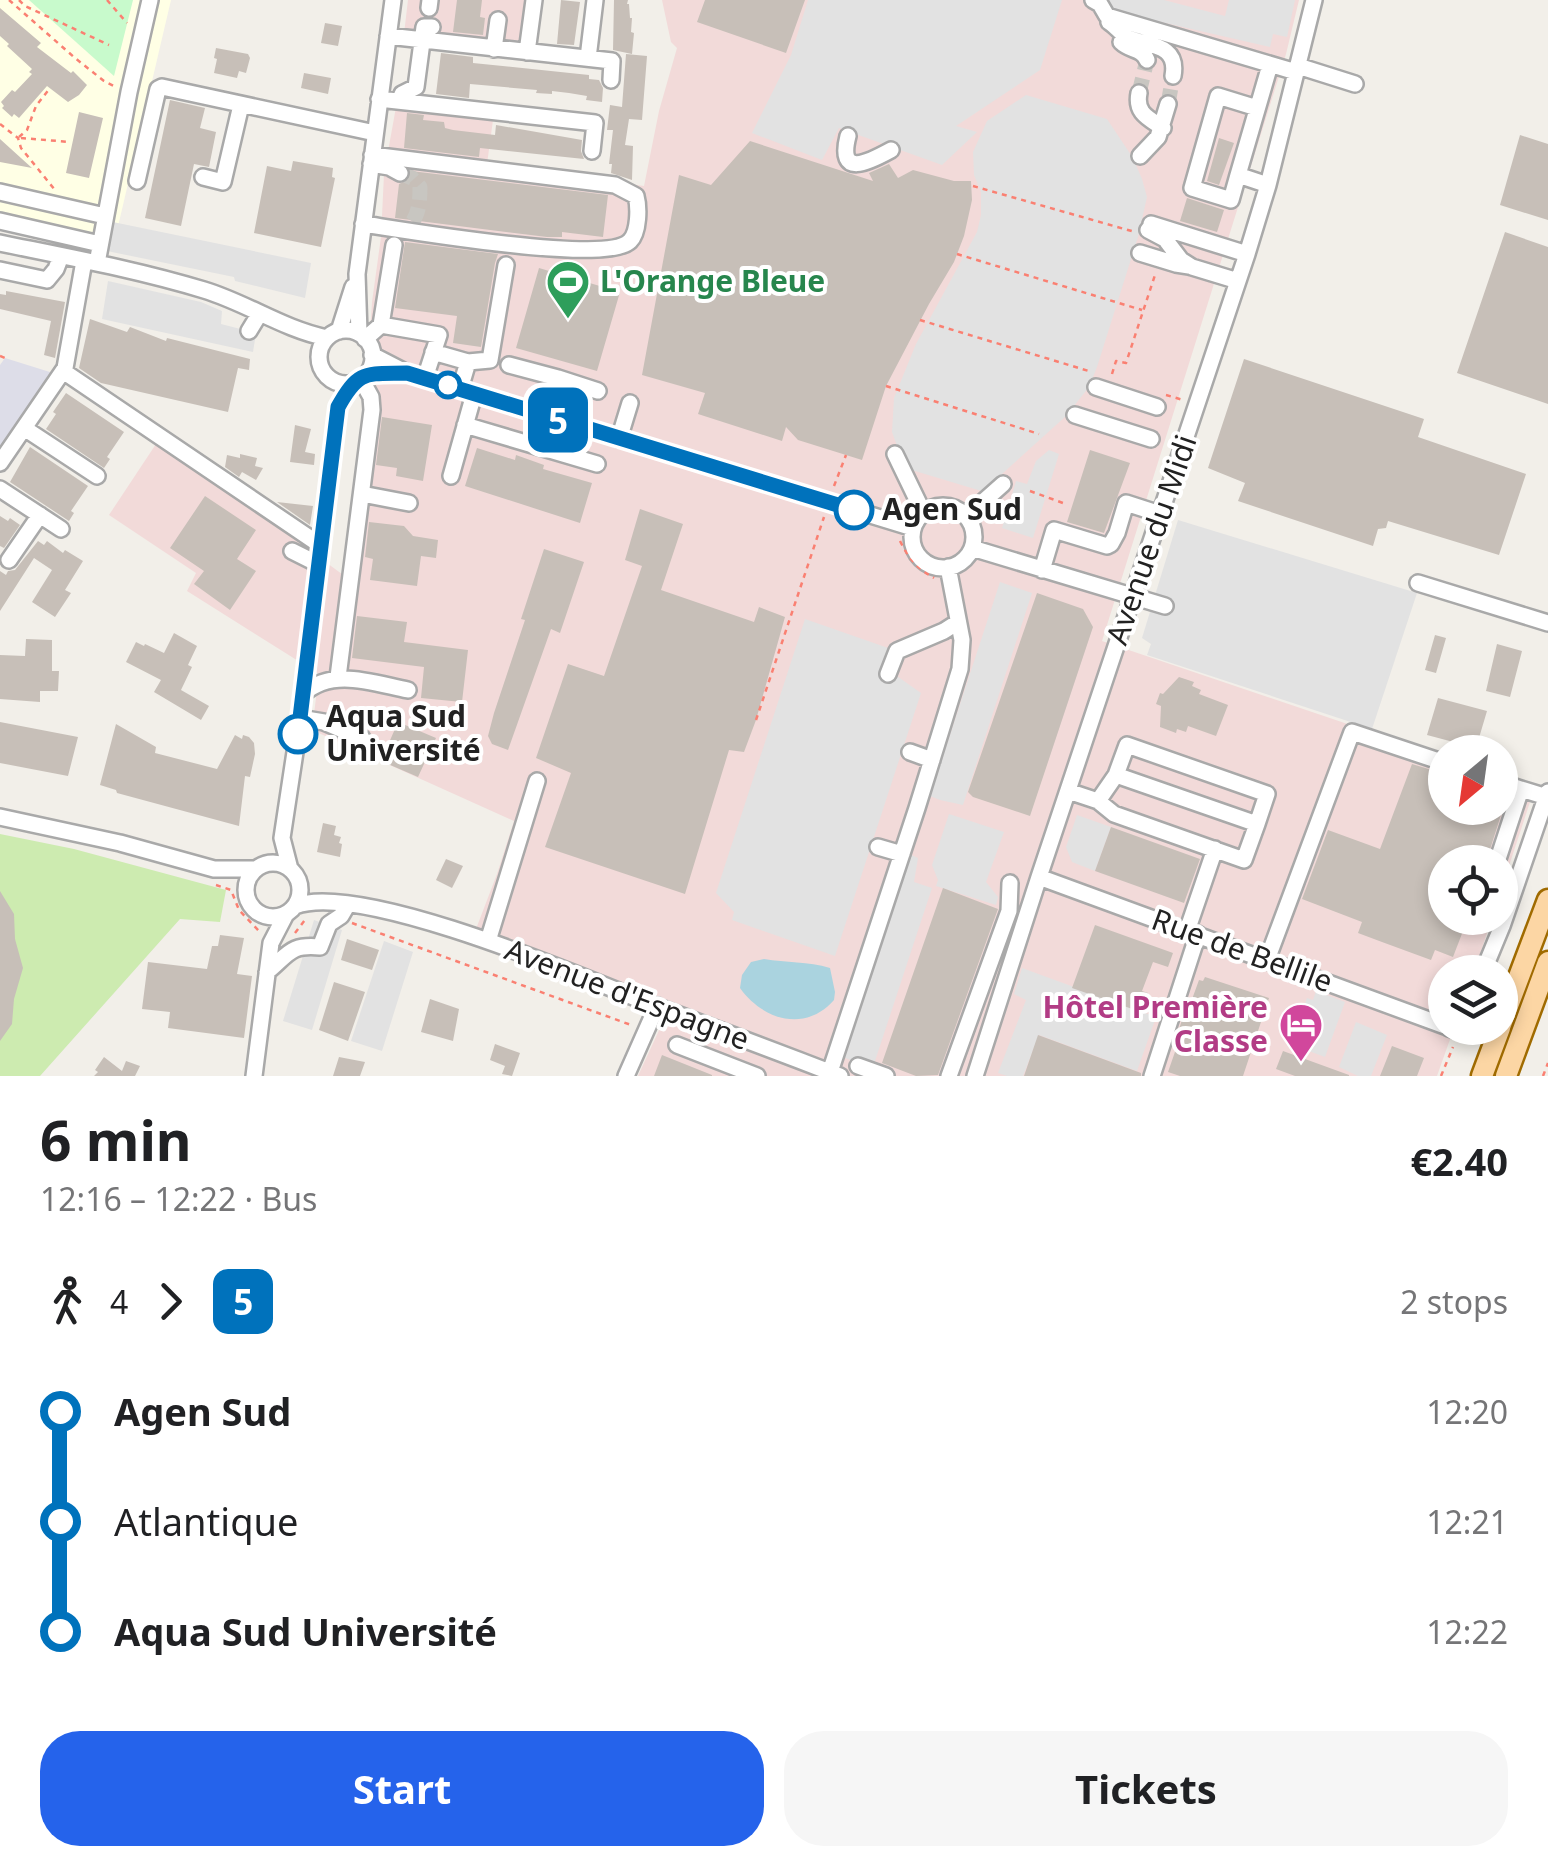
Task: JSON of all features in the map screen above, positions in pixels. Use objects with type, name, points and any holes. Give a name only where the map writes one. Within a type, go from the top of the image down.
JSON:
[{"type":"main road","points":[[1518,979],[1548,900]]},
{"type":"main road","points":[[1506,1076],[1548,962]]},
{"type":"main road","points":[[1480,1076],[1493,1045]]},
{"type":"street","points":[[0,463],[66,364],[91,262],[100,244],[150,0]]},
{"type":"street","points":[[338,407],[372,363],[370,345],[362,336],[357,274],[392,0]]},
{"type":"street","points":[[527,52],[534,0]]},
{"type":"street","points":[[588,58],[595,0]]},
{"type":"street","points":[[1094,0],[1122,44],[1142,52],[1147,60]]},
{"type":"street","name":"Avenue du Midi","points":[[975,1076],[1247,254],[1314,0]]},
{"type":"street","points":[[1108,19],[1355,84]]},
{"type":"street","points":[[1108,19],[1127,37],[1169,54],[1173,59],[1173,76]]},
{"type":"street","points":[[494,48],[498,20]]},
{"type":"street","points":[[388,36],[427,33],[494,48],[612,61],[611,80]]},
{"type":"street","points":[[400,102],[402,94],[416,87],[427,33]]},
{"type":"street","points":[[1257,108],[1218,96],[1192,188],[1231,200],[1270,64]]},
{"type":"street","points":[[136,182],[158,89],[162,88],[375,133]]},
{"type":"street","points":[[1139,93],[1137,102],[1143,115],[1163,128]]},
{"type":"street","points":[[379,99],[595,123],[592,151]]},
{"type":"street","points":[[203,177],[223,182],[242,104]]},
{"type":"street","points":[[1140,156],[1163,128],[1168,104]]},
{"type":"street","points":[[848,136],[845,157],[852,163],[864,163],[891,150]]},
{"type":"street","points":[[371,160],[400,172]]},
{"type":"street","points":[[363,224],[550,248],[598,250],[632,240],[636,229],[636,196],[626,189],[594,181],[371,160]]},
{"type":"street","points":[[1238,176],[1268,185]]},
{"type":"street","points":[[0,192],[105,216]]},
{"type":"street","points":[[0,221],[100,244]]},
{"type":"street","points":[[1148,230],[1247,254]]},
{"type":"street","points":[[1148,230],[1165,239],[1180,260],[1190,266]]},
{"type":"street","points":[[0,243],[201,289],[301,332],[362,336],[382,325],[439,334],[426,378]]},
{"type":"street","points":[[382,325],[394,245]]},
{"type":"street","points":[[1140,254],[1238,280]]},
{"type":"street","points":[[0,270],[47,280],[60,256]]},
{"type":"street","points":[[433,352],[468,362],[490,360],[506,265]]},
{"type":"street","points":[[318,356],[320,348],[333,335],[357,274]]},
{"type":"street","points":[[249,331],[260,313]]},
{"type":"street","points":[[296,912],[300,892],[282,838],[338,407],[329,378],[301,332]]},
{"type":"street","points":[[372,356],[407,373],[619,439],[831,495],[913,528]]},
{"type":"street","points":[[451,476],[465,425],[468,362]]},
{"type":"street","points":[[509,365],[598,392]]},
{"type":"street","points":[[63,370],[320,546]]},
{"type":"street","points":[[329,378],[336,382],[407,373]]},
{"type":"street","points":[[535,445],[558,378]]},
{"type":"street","points":[[338,677],[372,410],[371,397],[360,379]]},
{"type":"street","points":[[1098,381],[1120,395],[1157,400]]},
{"type":"street","points":[[1110,426],[1120,395]]},
{"type":"street","points":[[619,439],[630,403]]},
{"type":"street","points":[[1075,415],[1151,439]]},
{"type":"street","points":[[465,425],[597,464]]},
{"type":"street","points":[[24,428],[97,476]]},
{"type":"street","points":[[894,454],[924,512]]},
{"type":"street","points":[[966,516],[1003,484]]},
{"type":"street","points":[[0,489],[62,530]]},
{"type":"street","points":[[362,494],[408,503]]},
{"type":"street","points":[[1042,570],[1054,530],[1107,546],[1117,533],[1126,503],[1160,514]]},
{"type":"street","points":[[950,506],[966,516],[974,531],[972,548],[962,561],[948,568],[927,564],[914,548],[913,528],[924,512],[932,507],[950,506]]},
{"type":"street","points":[[9,560],[40,515]]},
{"type":"street","points":[[972,548],[1165,606]]},
{"type":"street","points":[[292,551],[318,564]]},
{"type":"street","points":[[826,1073],[902,854],[962,656],[948,568]]},
{"type":"street","points":[[1418,583],[1548,623]]},
{"type":"street","points":[[888,674],[897,651],[944,632],[958,622]]},
{"type":"street","points":[[303,694],[317,683],[338,677],[408,690]]},
{"type":"street","points":[[300,718],[324,722],[362,738]]},
{"type":"street","points":[[1267,960],[1352,732],[1428,757]]},
{"type":"street","points":[[1068,791],[1098,801],[1114,814],[1244,860],[1267,794],[1126,745],[1116,775],[1098,801]]},
{"type":"street","points":[[910,752],[932,760]]},
{"type":"street","points":[[1116,775],[1257,824]]},
{"type":"street","points":[[488,941],[536,782]]},
{"type":"street","points":[[1518,788],[1547,794],[1518,871]]},
{"type":"street","points":[[1502,845],[1521,789]]},
{"type":"street","points":[[0,816],[120,844],[217,877],[246,896],[260,925],[278,943]]},
{"type":"street","points":[[246,896],[246,884],[282,838]]},
{"type":"street","points":[[878,847],[902,854]]},
{"type":"street","points":[[1152,1076],[1215,849]]},
{"type":"street","points":[[217,877],[280,864],[344,910]]},
{"type":"street","name":"Rue de Bellile","points":[[1039,877],[1428,1019]]},
{"type":"street","points":[[949,1076],[1008,911],[1010,883]]},
{"type":"street","points":[[254,1076],[267,972],[278,943],[296,912],[308,901],[320,900],[344,910]]},
{"type":"street","points":[[267,972],[300,945],[320,947],[329,924],[344,910]]},
{"type":"street","name":"Avenue d'Espagne","points":[[344,910],[412,918],[488,941],[826,1073]]},
{"type":"street","points":[[256,912],[274,918],[296,912]]},
{"type":"street","points":[[626,1076],[657,1006]]},
{"type":"street","points":[[678,1045],[757,1076]]},
{"type":"street","points":[[858,1066],[886,1076]]},
{"type":"path","points":[[8,0],[104,81],[129,92]]},
{"type":"path","points":[[19,0],[110,44]]},
{"type":"path","points":[[107,0],[127,23]]},
{"type":"path","points":[[18,138],[27,130],[36,106],[50,88]]},
{"type":"path","points":[[2,127],[18,138],[70,142]]},
{"type":"path","points":[[18,138],[21,148],[56,189],[56,204]]},
{"type":"path","points":[[973,186],[1148,230]]},
{"type":"path","points":[[957,254],[1143,310]]},
{"type":"path","points":[[1111,378],[1116,361],[1126,363],[1160,260]]},
{"type":"path","points":[[920,320],[1098,381]]},
{"type":"path","points":[[886,386],[1039,434]]},
{"type":"path","points":[[1157,400],[1189,402]]},
{"type":"path","points":[[756,720],[846,455]]},
{"type":"path","points":[[1030,492],[1063,502]]},
{"type":"path","points":[[217,877],[231,890],[239,910],[260,932],[263,942],[278,943],[298,930],[296,912]]},
{"type":"path","points":[[344,910],[344,920],[646,1030]]},
{"type":"path","points":[[1441,1076],[1450,1045]]},
{"type":"path","points":[[1543,1076],[1548,1062]]},
{"type":"shaded area","points":[[0,0],[171,0],[112,252],[0,227]]},
{"type":"shaded area","points":[[408,0],[536,0],[531,45],[404,34]]},
{"type":"shaded area","points":[[662,0],[1299,0],[1286,54],[1102,641],[1428,751],[1428,825],[1518,825],[1518,781],[1535,787],[1516,845],[1428,845],[1428,935],[1486,935],[1480,955],[1428,955],[1428,1045],[1448,1045],[1437,1076],[638,1076],[672,1002],[476,929],[514,821],[312,730],[319,674],[187,591],[196,573],[109,515],[158,441],[354,583],[372,302],[384,174],[396,107],[493,120],[487,164],[644,186],[677,48],[671,42]]},
{"type":"shaded area","points":[[808,0],[1062,0],[1040,70],[956,126],[977,132],[942,165],[839,128],[822,160],[752,133],[791,55]]},
{"type":"shaded area","points":[[1106,0],[1164,0],[1225,16],[1229,0],[1295,0],[1287,37],[1273,34],[1270,47],[1113,11]]},
{"type":"shaded area","points":[[1026,95],[1107,119],[1133,158],[1147,197],[1138,237],[1089,387],[1066,416],[992,483],[988,493],[905,468],[892,432],[894,398],[916,344],[977,232],[981,192],[974,175],[973,152],[987,121]]},
{"type":"shaded area","points":[[108,221],[311,263],[305,298],[235,281],[234,277],[102,250]]},
{"type":"shaded area","points":[[108,281],[201,302],[222,311],[221,324],[256,333],[253,352],[102,319]]},
{"type":"shaded area","points":[[5,358],[53,373],[0,453],[0,365]]},
{"type":"shaded area","points":[[1049,450],[1059,454],[1033,538],[1002,528],[1016,481],[1027,484],[1036,461]]},
{"type":"shaded area","points":[[1178,520],[1417,593],[1372,729],[1147,655],[1151,644],[1142,638]]},
{"type":"shaded area","points":[[1000,582],[1032,593],[963,805],[940,800],[930,796]]},
{"type":"shaded area","points":[[805,619],[891,649],[884,667],[921,693],[835,956],[732,920],[734,912],[716,893]]},
{"type":"shaded area","points":[[949,814],[1004,832],[986,882],[998,897],[996,905],[936,886],[938,880],[932,865]]},
{"type":"shaded area","points":[[1077,815],[1111,827],[1095,871],[1072,862],[1066,847]]},
{"type":"shaded area","points":[[909,854],[918,858],[914,882],[932,888],[874,1064],[867,1060],[855,1062],[843,1057]]},
{"type":"shaded area","points":[[314,920],[342,930],[312,1030],[283,1021]]},
{"type":"shaded area","points":[[384,941],[413,952],[382,1051],[351,1041]]},
{"type":"shaded area","points":[[1022,968],[1156,1017],[1137,1071],[1039,1035],[1023,1076],[998,1073],[1026,1000],[1014,994]]},
{"type":"shaded area","points":[[1316,991],[1345,1002],[1325,1057],[1290,1044],[1307,998],[1313,1000]]},
{"type":"shaded area","points":[[1356,1022],[1387,1035],[1371,1076],[1358,1076],[1339,1067]]},
{"type":"green space","points":[[29,0],[133,0],[114,76]]},
{"type":"green space","points":[[0,834],[74,849],[226,890],[220,922],[180,919],[40,1076],[0,1076]]},
{"type":"water","points":[[764,959],[830,968],[834,1000],[810,1017],[798,1019],[772,1015],[760,1008],[740,988],[742,975],[751,962]]},
{"type":"building","points":[[457,0],[482,0],[483,35],[453,32]]},
{"type":"building","points":[[561,0],[580,2],[574,45],[557,44]]},
{"type":"building","points":[[614,0],[628,0],[634,33],[632,54],[613,50]]},
{"type":"building","points":[[705,0],[805,0],[786,53],[697,22]]},
{"type":"building","points":[[0,8],[41,43],[37,47],[87,85],[79,95],[68,102],[47,86],[19,118],[2,108],[1,102],[32,74],[32,69],[0,36]]},
{"type":"building","points":[[325,23],[342,26],[338,46],[321,43]]},
{"type":"building","points":[[216,48],[248,54],[246,73],[239,71],[237,78],[214,73]]},
{"type":"building","points":[[441,53],[473,57],[473,63],[589,75],[589,79],[599,80],[603,88],[602,102],[569,93],[470,84],[469,98],[436,94]]},
{"type":"building","points":[[626,54],[647,56],[642,120],[629,119],[625,145],[633,146],[632,180],[611,173],[613,130],[607,130],[610,105],[622,107]]},
{"type":"building","points":[[304,73],[331,78],[328,94],[301,88]]},
{"type":"building","points":[[170,100],[205,108],[200,128],[216,132],[209,167],[194,164],[181,226],[145,218]]},
{"type":"building","points":[[79,112],[103,118],[89,178],[66,173]]},
{"type":"building","points":[[407,113],[424,115],[423,120],[444,122],[445,128],[453,130],[495,135],[496,125],[582,140],[584,159],[480,148],[479,157],[404,148]]},
{"type":"building","points":[[1520,135],[1548,144],[1548,220],[1500,205]]},
{"type":"building","points":[[1219,138],[1234,143],[1219,185],[1207,181]]},
{"type":"building","points":[[0,139],[32,168],[0,162]]},
{"type":"building","points":[[750,141],[873,181],[869,173],[889,164],[898,178],[913,170],[954,181],[971,181],[972,200],[954,262],[886,386],[862,460],[798,440],[786,427],[782,441],[698,414],[705,393],[642,375],[679,175],[711,185]]},
{"type":"building","points":[[293,161],[333,168],[335,178],[321,247],[254,233],[267,166],[291,171]]},
{"type":"building","points":[[411,171],[608,195],[603,237],[562,232],[562,237],[547,237],[395,218],[399,184],[409,179]]},
{"type":"building","points":[[1187,198],[1224,210],[1217,232],[1180,221]]},
{"type":"building","points":[[1505,232],[1548,247],[1548,404],[1457,373]]},
{"type":"building","points":[[405,242],[498,254],[481,347],[453,343],[457,316],[395,308]]},
{"type":"building","name":"L'Orange Bleue","points":[[539,268],[620,292],[597,371],[516,348]]},
{"type":"building","points":[[6,291],[65,302],[55,358],[44,355],[51,321],[0,309],[0,294],[6,295]]},
{"type":"building","points":[[90,319],[127,332],[130,327],[166,341],[167,338],[250,359],[249,370],[238,368],[228,412],[101,383],[79,368]]},
{"type":"building","points":[[1244,359],[1424,419],[1418,437],[1526,474],[1499,555],[1388,521],[1386,528],[1378,529],[1373,546],[1238,501],[1245,483],[1208,468]]},
{"type":"building","points":[[66,393],[124,432],[104,468],[46,429]]},
{"type":"building","points":[[382,417],[432,425],[423,481],[396,476],[397,468],[376,465]]},
{"type":"building","points":[[295,425],[311,429],[305,452],[315,454],[314,465],[290,462]]},
{"type":"building","points":[[30,447],[88,486],[71,511],[74,513],[69,521],[10,482]]},
{"type":"building","points":[[477,448],[515,460],[516,455],[544,465],[543,469],[592,483],[580,523],[465,486]]},
{"type":"building","points":[[1090,450],[1130,463],[1104,533],[1067,522]]},
{"type":"building","points":[[240,454],[257,458],[255,466],[263,468],[256,480],[242,472],[239,477],[225,467],[227,455],[240,458]]},
{"type":"building","points":[[205,496],[256,530],[237,559],[256,571],[230,610],[194,584],[204,571],[170,548]]},
{"type":"building","points":[[277,502],[313,506],[310,525]]},
{"type":"building","points":[[640,509],[683,524],[661,590],[754,622],[759,607],[785,617],[756,720],[744,752],[729,750],[685,894],[545,847],[571,773],[536,758],[568,664],[604,676],[642,566],[625,560]]},
{"type":"building","points":[[0,516],[20,525],[4,548],[0,546]]},
{"type":"building","points":[[369,522],[404,526],[413,536],[438,540],[436,558],[421,556],[417,586],[370,580],[373,559],[365,557]]},
{"type":"building","points":[[38,541],[44,545],[47,541],[83,561],[65,590],[71,593],[55,617],[32,602],[52,570],[34,558],[0,611],[0,571],[6,575],[15,570]]},
{"type":"building","points":[[544,549],[584,562],[560,633],[551,629],[508,750],[492,744],[488,736]]},
{"type":"building","points":[[1037,593],[1083,609],[1093,627],[1030,816],[968,792]]},
{"type":"building","points":[[357,616],[407,622],[404,642],[468,650],[462,702],[421,698],[424,667],[352,658]]},
{"type":"building","points":[[174,633],[197,646],[181,690],[209,706],[201,720],[154,692],[161,680],[126,662],[136,642],[164,653]]},
{"type":"building","points":[[1435,635],[1446,638],[1436,673],[1425,670]]},
{"type":"building","points":[[26,639],[52,640],[52,671],[59,671],[58,691],[40,691],[40,702],[0,699],[0,655],[25,656]]},
{"type":"building","points":[[1497,644],[1522,651],[1510,697],[1486,691]]},
{"type":"building","points":[[1179,677],[1194,682],[1192,686],[1201,690],[1199,694],[1228,705],[1216,736],[1188,726],[1186,732],[1177,729],[1176,733],[1160,727],[1161,706],[1156,704],[1160,693]]},
{"type":"building","points":[[1438,698],[1487,711],[1480,735],[1427,735]]},
{"type":"building","points":[[0,722],[78,737],[68,776],[0,763]]},
{"type":"building","points":[[398,722],[436,738],[418,777],[381,761]]},
{"type":"building","points":[[116,724],[156,747],[155,753],[217,769],[235,735],[249,737],[255,754],[250,777],[245,776],[239,826],[100,785]]},
{"type":"building","points":[[1412,764],[1428,769],[1428,825],[1498,825],[1491,845],[1428,845],[1428,935],[1461,935],[1454,955],[1435,950],[1428,959],[1358,933],[1362,922],[1302,899],[1328,830],[1380,849]]},
{"type":"building","points":[[323,823],[336,826],[334,835],[341,837],[342,844],[340,857],[317,852]]},
{"type":"building","points":[[1111,827],[1200,859],[1184,903],[1095,871]]},
{"type":"building","points":[[446,859],[463,866],[452,888],[436,880]]},
{"type":"building","points":[[943,888],[998,909],[938,1075],[916,1076],[882,1063]]},
{"type":"building","points":[[0,891],[14,914],[15,939],[23,968],[12,1024],[0,1041]]},
{"type":"building","points":[[1095,925],[1173,953],[1168,967],[1153,962],[1142,991],[1148,993],[1141,1012],[1072,988]]},
{"type":"building","points":[[220,935],[244,938],[237,974],[252,976],[244,1038],[168,1028],[170,1012],[142,1009],[148,962],[207,969],[212,946],[218,946]]},
{"type":"building","points":[[347,939],[379,950],[372,970],[341,960]]},
{"type":"building","points":[[1205,977],[1269,998],[1243,1076],[1180,1076],[1168,1072],[1188,1001],[1191,1002],[1199,980]]},
{"type":"building","points":[[334,982],[365,992],[348,1041],[319,1030]]},
{"type":"building","points":[[430,999],[459,1009],[453,1041],[421,1032]]},
{"type":"building","points":[[1038,1035],[1141,1073],[1141,1076],[1024,1076]]},
{"type":"building","points":[[495,1044],[520,1053],[512,1076],[502,1074],[505,1066],[490,1060]]},
{"type":"building","points":[[1392,1046],[1424,1058],[1417,1076],[1380,1076]]},
{"type":"building","points":[[1283,1051],[1349,1076],[1295,1076],[1276,1069]]},
{"type":"building","points":[[662,1055],[712,1075],[712,1076],[654,1076]]},
{"type":"building","points":[[104,1057],[122,1071],[126,1061],[140,1066],[135,1076],[94,1076]]},
{"type":"building","points":[[339,1057],[365,1062],[360,1076],[333,1076]]},
{"type":"tunnel","points":[[1139,93],[1147,60]]},
{"type":"tunnel","points":[[1168,104],[1173,76]]},
{"type":"tunnel","points":[[400,173],[420,187],[417,214],[408,227]]},
{"type":"bus line","name":"5","points":[[298,734],[338,407],[352,383],[367,374],[407,373],[854,510]]},
{"type":"place","name":"L'Orange Bleue","points":[[568,320]]},
{"type":"place","name":"Agen Sud","points":[[854,510]]},
{"type":"place","name":"Aqua Sud Université","points":[[298,734]]},
{"type":"place","name":"Hôtel Première Classe","points":[[1301,1063]]}]
